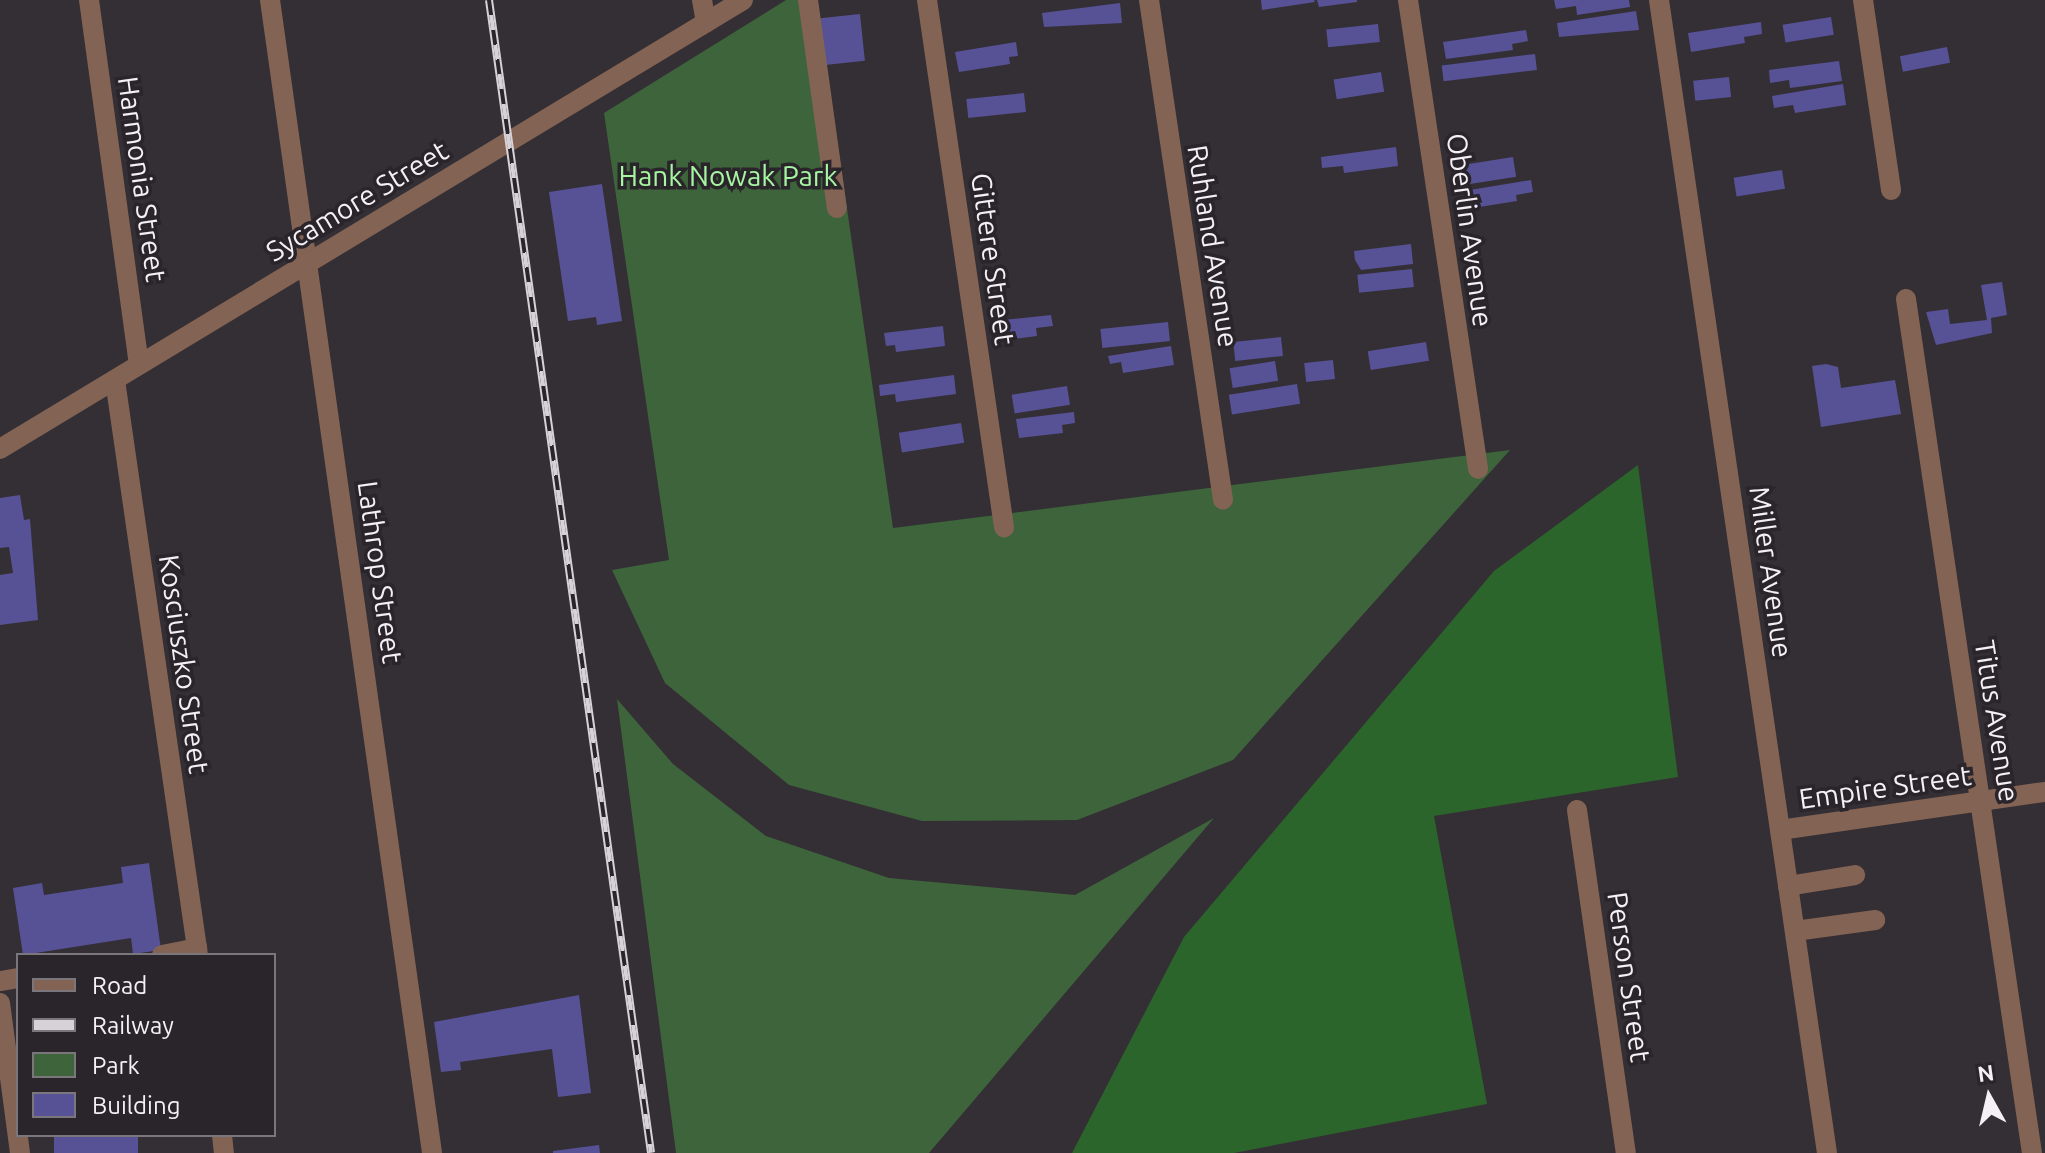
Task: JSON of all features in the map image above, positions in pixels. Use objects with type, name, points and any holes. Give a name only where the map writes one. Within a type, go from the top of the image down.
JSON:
[{"type":"street","name":"Harmonia Street","points":[[89,0],[139,365]]},
{"type":"street","name":"Lathrop Street","points":[[270,0],[432,1153]]},
{"type":"street","points":[[702,0],[706,23]]},
{"type":"street","name":"Sycamore Street","points":[[0,449],[743,0]]},
{"type":"street","points":[[808,0],[837,208]]},
{"type":"street","name":"Gittere Street","points":[[927,0],[1004,527]]},
{"type":"street","name":"Ruhland Avenue","points":[[1149,0],[1223,500]]},
{"type":"street","name":"Oberlin Avenue","points":[[1408,0],[1478,469]]},
{"type":"street","name":"Miller Avenue","points":[[1659,0],[1827,1153]]},
{"type":"street","points":[[1863,0],[1891,190]]},
{"type":"street","name":"Titus Avenue","points":[[1906,299],[2032,1153]]},
{"type":"street","name":"Kosciuszko Street","points":[[115,380],[197,952]]},
{"type":"street","name":"Empire Street","points":[[1780,830],[2045,792]]},
{"type":"street","name":"Person Street","points":[[1577,810],[1626,1153]]},
{"type":"street","points":[[1788,886],[1855,875]]},
{"type":"street","points":[[1795,931],[1875,920]]},
{"type":"street","points":[[0,1003],[16,1123]]},
{"type":"green space","name":"Hank Nowak Park","points":[[786,0],[817,0],[893,528],[1510,450],[1233,760],[1077,820],[922,821],[789,785],[665,683],[612,570],[669,560],[604,113]]},
{"type":"green space","points":[[1638,465],[1678,777],[1434,816],[1487,1104],[1234,1153],[1072,1153],[1184,937],[1494,571]]},
{"type":"green space","points":[[617,699],[673,764],[766,836],[889,878],[1075,895],[1214,818],[929,1153],[676,1153]]},
{"type":"building","points":[[1261,0],[1314,0],[1315,2],[1262,10]]},
{"type":"building","points":[[1317,0],[1357,0],[1357,2],[1319,7]]},
{"type":"building","points":[[1554,0],[1629,0],[1630,7],[1577,15],[1576,6],[1556,9]]},
{"type":"building","points":[[1120,3],[1122,23],[1044,27],[1042,13]]},
{"type":"building","points":[[1636,11],[1639,30],[1559,37],[1557,23]]},
{"type":"building","points":[[860,14],[865,61],[825,65],[820,18]]},
{"type":"building","points":[[1831,17],[1834,35],[1785,42],[1783,25]]},
{"type":"building","points":[[1761,22],[1762,34],[1744,37],[1745,43],[1691,52],[1688,33]]},
{"type":"building","points":[[1378,24],[1380,42],[1328,47],[1326,29]]},
{"type":"building","points":[[1526,30],[1528,41],[1512,44],[1513,50],[1446,59],[1443,42]]},
{"type":"building","points":[[1016,42],[1018,56],[1009,57],[1010,64],[959,72],[955,52]]},
{"type":"building","points":[[1947,47],[1950,63],[1903,72],[1900,56]]},
{"type":"building","points":[[1535,54],[1537,70],[1444,81],[1442,65]]},
{"type":"building","points":[[1839,61],[1842,81],[1790,88],[1789,80],[1770,83],[1769,70]]},
{"type":"building","points":[[1381,72],[1384,92],[1337,99],[1334,80]]},
{"type":"building","points":[[1729,77],[1731,97],[1695,101],[1693,81]]},
{"type":"building","points":[[1843,84],[1846,105],[1795,113],[1793,105],[1774,108],[1772,96]]},
{"type":"building","points":[[1024,93],[1026,112],[968,118],[966,99]]},
{"type":"building","points":[[1396,147],[1398,166],[1344,173],[1343,166],[1322,168],[1321,157]]},
{"type":"building","points":[[1513,157],[1516,177],[1464,185],[1461,165]]},
{"type":"building","points":[[1782,170],[1785,189],[1737,196],[1734,178]]},
{"type":"building","points":[[1531,180],[1533,192],[1516,195],[1517,201],[1473,208],[1470,190]]},
{"type":"building","points":[[602,184],[622,321],[597,325],[596,317],[568,321],[549,192]]},
{"type":"building","points":[[1411,244],[1413,264],[1361,270],[1355,260],[1354,251]]},
{"type":"building","points":[[1412,269],[1414,287],[1359,293],[1357,275]]},
{"type":"building","points":[[2002,282],[2007,315],[1991,318],[1992,333],[1936,345],[1926,312],[1948,309],[1950,324],[1987,320],[1981,285]]},
{"type":"building","points":[[1051,315],[1053,326],[1036,328],[1037,336],[1005,340],[1003,320]]},
{"type":"building","points":[[1168,322],[1170,341],[1102,348],[1100,329]]},
{"type":"building","points":[[943,326],[945,346],[896,352],[895,345],[886,346],[884,333]]},
{"type":"building","points":[[1281,337],[1283,356],[1235,361],[1233,342]]},
{"type":"building","points":[[1426,342],[1429,361],[1371,370],[1368,351]]},
{"type":"building","points":[[1171,346],[1174,365],[1123,373],[1121,362],[1110,364],[1108,356]]},
{"type":"building","points":[[1333,360],[1335,379],[1306,382],[1304,363]]},
{"type":"building","points":[[1275,361],[1278,381],[1233,388],[1230,368]]},
{"type":"building","points":[[1826,364],[1838,367],[1841,388],[1895,380],[1901,414],[1821,427],[1812,366]]},
{"type":"building","points":[[954,375],[956,394],[896,402],[895,394],[880,396],[879,385]]},
{"type":"building","points":[[1297,384],[1300,404],[1232,415],[1229,395]]},
{"type":"building","points":[[1067,386],[1070,405],[1015,414],[1012,395]]},
{"type":"building","points":[[1074,412],[1075,423],[1062,425],[1063,433],[1019,438],[1016,419]]},
{"type":"building","points":[[961,423],[964,443],[902,453],[899,433]]},
{"type":"building","points":[[20,495],[24,520],[30,519],[38,620],[0,625],[0,575],[13,573],[9,547],[0,548],[0,498]]},
{"type":"building","points":[[149,863],[161,950],[133,953],[131,938],[23,953],[13,888],[42,883],[44,895],[123,883],[121,867]]},
{"type":"building","points":[[579,995],[591,1093],[558,1097],[552,1049],[460,1062],[461,1070],[441,1072],[434,1022]]},
{"type":"building","points":[[54,1137],[138,1137],[138,1153],[54,1153]]},
{"type":"building","points":[[599,1145],[600,1153],[553,1153],[553,1151]]},
{"type":"railway","points":[[489,0],[651,1153]]}]
